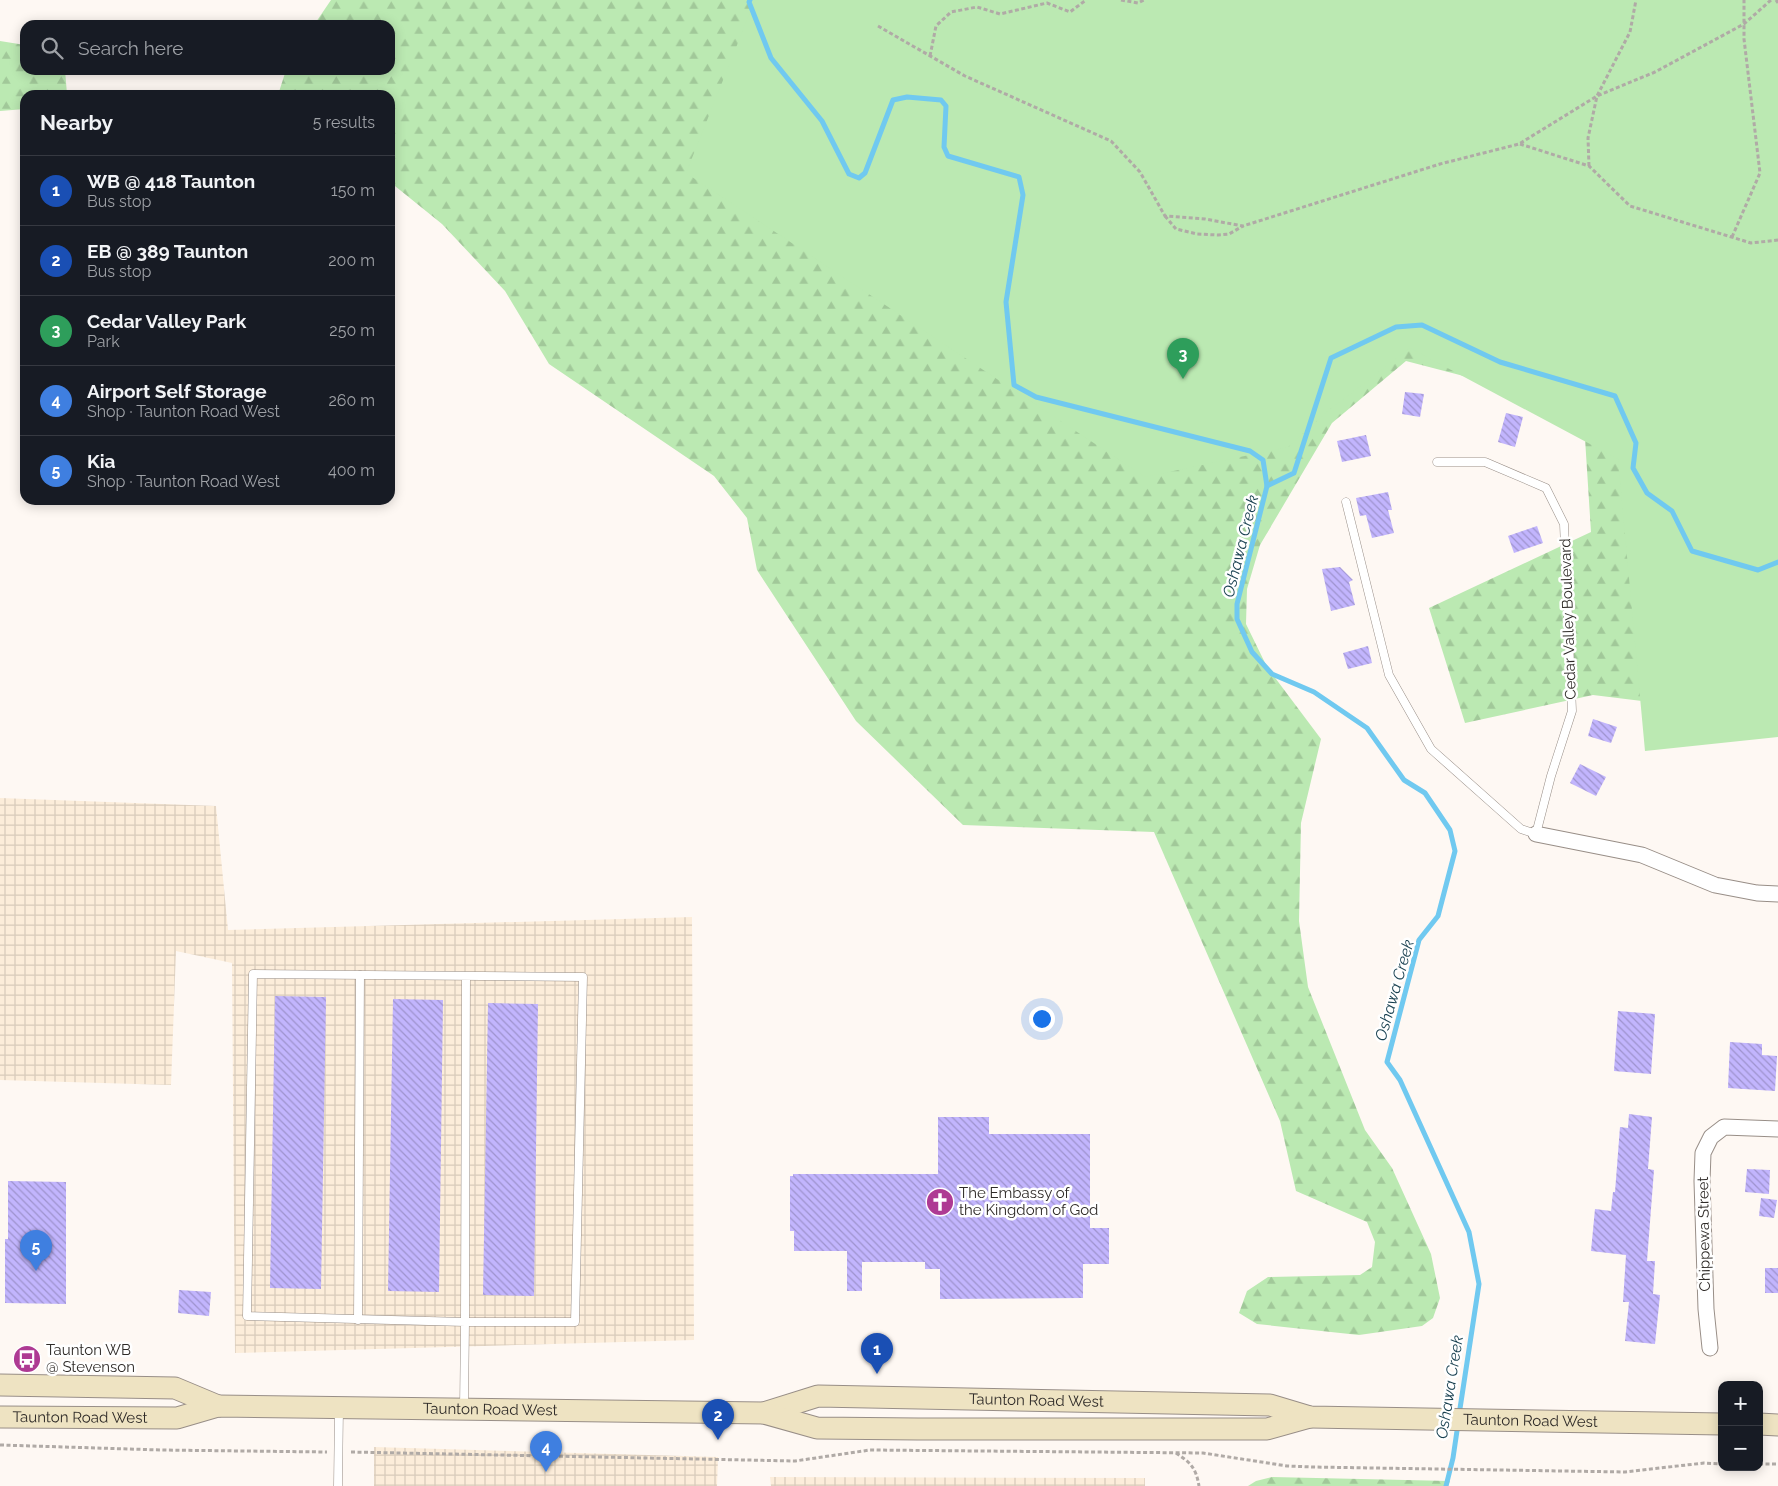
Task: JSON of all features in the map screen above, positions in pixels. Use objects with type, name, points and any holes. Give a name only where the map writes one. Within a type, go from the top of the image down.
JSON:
[{"type":"main road","name":"Taunton Road West","points":[[0,1385],[175,1388],[218,1406]]},
{"type":"main road","name":"Taunton Road West","points":[[764,1413],[818,1396],[1270,1405],[1310,1417],[1718,1424]]},
{"type":"main road","name":"Taunton Road West","points":[[0,1417],[178,1418],[218,1406],[464,1408],[764,1413],[817,1428],[918,1429],[1267,1429],[1310,1417]]},
{"type":"main road","points":[[1763,1424],[1778,1425]]},
{"type":"street","points":[[1536,834],[1642,855],[1715,885],[1757,893],[1778,894]]},
{"type":"street","name":"Chippewa Street","points":[[1710,1348],[1706,1309],[1702,1181],[1703,1153],[1711,1137],[1724,1127],[1778,1129]]},
{"type":"lane","name":"Cedar Valley Boulevard","points":[[1437,462],[1485,462],[1546,488],[1564,524],[1572,712],[1551,776],[1536,834]]},
{"type":"lane","points":[[1346,502],[1389,675],[1431,749],[1521,829],[1536,834]]},
{"type":"lane","points":[[253,974],[466,976],[583,977],[575,1322],[465,1322],[246,1316],[253,974]]},
{"type":"lane","points":[[358,1320],[360,975]]},
{"type":"lane","points":[[464,1408],[466,976]]},
{"type":"lane","points":[[338,1486],[339,1407]]},
{"type":"path","points":[[930,56],[936,26],[951,12],[977,7],[1000,14],[1047,3],[1070,12],[1086,0]]},
{"type":"path","points":[[1121,0],[1138,3],[1144,0]]},
{"type":"path","points":[[1589,166],[1588,138],[1597,96],[1630,32],[1636,0]]},
{"type":"path","points":[[1732,237],[1760,173],[1744,40],[1744,0]]},
{"type":"path","points":[[878,26],[965,76],[1111,141],[1140,172],[1165,216],[1176,229],[1198,234],[1218,235],[1229,234],[1244,226],[1440,164],[1519,144],[1597,96],[1655,72],[1744,24],[1771,0]]},
{"type":"path","points":[[1519,144],[1589,166],[1630,206],[1751,243],[1778,240]]},
{"type":"path","points":[[1165,216],[1205,219],[1244,226]]},
{"type":"path","points":[[0,1445],[161,1450],[795,1461],[870,1450],[1203,1453],[1287,1466],[1625,1472],[1704,1463],[1718,1464]]},
{"type":"path","points":[[1176,1453],[1190,1463],[1197,1476],[1199,1486]]},
{"type":"path","points":[[1763,1464],[1778,1464]]},
{"type":"shaded area","points":[[0,798],[216,806],[228,930],[692,917],[694,1340],[235,1353],[232,963],[176,951],[171,1085],[0,1080]]},
{"type":"shaded area","points":[[374,1447],[718,1457],[717,1486],[374,1486]]},
{"type":"shaded area","points":[[770,1477],[1145,1478],[1145,1486],[771,1486]]},
{"type":"green space","points":[[331,0],[1618,0],[1748,714],[1593,695],[1465,723],[1429,608],[1591,532],[1583,407],[1406,361],[1332,423],[1260,545],[1247,589],[1246,624],[1267,667],[1321,739],[1301,823],[1299,921],[1308,987],[1365,1130],[1392,1168],[1431,1254],[1440,1298],[1433,1318],[1422,1326],[1359,1335],[1257,1324],[1239,1313],[1247,1291],[1268,1277],[1360,1275],[1372,1267],[1375,1242],[1367,1222],[1296,1191],[1280,1121],[1154,832],[963,825],[856,721],[757,570],[747,518],[714,476],[549,364],[505,291],[442,224],[395,186],[395,90],[280,90],[284,75],[395,75],[395,20],[317,20]]},
{"type":"green space","points":[[755,0],[1778,0],[1778,737],[1645,751],[1618,459],[1410,348],[1329,410],[1288,447],[1145,477],[686,173]]},
{"type":"green space","points":[[0,41],[20,44],[20,75],[65,75],[67,90],[20,90],[20,109],[0,111]]},
{"type":"green space","points":[[1272,1477],[1450,1481],[1448,1486],[1248,1486],[1256,1481]]},
{"type":"building","points":[[1405,392],[1424,394],[1420,417],[1402,414]]},
{"type":"building","points":[[1506,413],[1523,417],[1515,447],[1498,442]]},
{"type":"building","points":[[1366,435],[1371,456],[1342,462],[1337,441]]},
{"type":"building","points":[[1388,492],[1392,510],[1388,510],[1394,533],[1372,538],[1366,515],[1360,516],[1356,498]]},
{"type":"building","points":[[1537,526],[1543,543],[1514,553],[1508,536]]},
{"type":"building","points":[[1340,567],[1353,580],[1349,582],[1355,605],[1331,611],[1322,569]]},
{"type":"building","points":[[1368,646],[1372,663],[1348,669],[1343,653]]},
{"type":"building","points":[[1593,719],[1617,727],[1611,743],[1588,736]]},
{"type":"building","points":[[1580,764],[1606,777],[1596,796],[1570,783]]},
{"type":"building","points":[[275,996],[326,997],[321,1289],[270,1288]]},
{"type":"building","points":[[393,999],[443,1000],[439,1292],[388,1291]]},
{"type":"building","points":[[488,1003],[538,1004],[534,1296],[483,1295]]},
{"type":"building","points":[[1618,1011],[1655,1014],[1651,1074],[1614,1071]]},
{"type":"building","points":[[1730,1042],[1762,1044],[1762,1055],[1777,1056],[1775,1091],[1728,1088]]},
{"type":"building","points":[[1629,1114],[1652,1117],[1648,1169],[1654,1170],[1647,1261],[1655,1261],[1653,1294],[1660,1295],[1655,1344],[1625,1341],[1629,1302],[1623,1302],[1626,1255],[1591,1251],[1595,1209],[1611,1211],[1613,1192],[1615,1192],[1620,1127],[1628,1128]]},
{"type":"building","name":"The Embassy of the Kingdom of God","points":[[938,1117],[989,1117],[989,1134],[1090,1134],[1090,1228],[1109,1228],[1109,1264],[1083,1264],[1083,1298],[940,1299],[940,1269],[925,1269],[925,1262],[862,1262],[862,1291],[847,1291],[847,1251],[794,1251],[794,1231],[790,1231],[790,1176],[793,1176],[793,1174],[938,1174]]},
{"type":"building","points":[[1747,1169],[1770,1170],[1769,1194],[1745,1192]]},
{"type":"building","points":[[8,1181],[66,1182],[66,1304],[5,1303],[5,1239],[8,1239]]},
{"type":"building","points":[[1761,1198],[1777,1200],[1774,1218],[1759,1216]]},
{"type":"building","points":[[1765,1268],[1778,1268],[1778,1293],[1765,1293]]},
{"type":"building","points":[[179,1290],[211,1292],[209,1316],[178,1313]]},
{"type":"waterway","name":"Oshawa Creek","points":[[750,0],[749,2],[771,58],[822,121],[849,174],[859,178],[865,173],[893,100],[907,97],[941,100],[946,106],[944,147],[948,156],[1019,177],[1023,195],[1006,302],[1014,385],[1036,397],[1250,451],[1263,460],[1267,486],[1237,604],[1237,619],[1252,652],[1272,674],[1314,692],[1367,728],[1404,780],[1425,793],[1450,830],[1455,851],[1438,916],[1419,940],[1387,1062],[1400,1080],[1469,1232],[1479,1284],[1459,1415]]},
{"type":"waterway","points":[[1267,486],[1294,473],[1331,358],[1396,327],[1422,325],[1500,362],[1615,396],[1636,443],[1633,468],[1647,493],[1672,511],[1692,551],[1758,570],[1778,562]]},
{"type":"waterway","name":"Oshawa Creek","points":[[1446,1486],[1453,1458],[1458,1424]]},
{"type":"place","name":"Cedar Valley Park","points":[[1183,379]]},
{"type":"place","name":"The Embassy of the Kingdom of God","points":[[940,1202]]},
{"type":"place","name":"Kia","points":[[36,1271]]},
{"type":"place","name":"Taunton WB @ Stevenson","points":[[27,1359]]},
{"type":"place","name":"WB @ 418 Taunton","points":[[877,1374]]},
{"type":"place","name":"EB @ 389 Taunton","points":[[718,1440]]},
{"type":"place","name":"Airport Self Storage","points":[[546,1472]]}]
